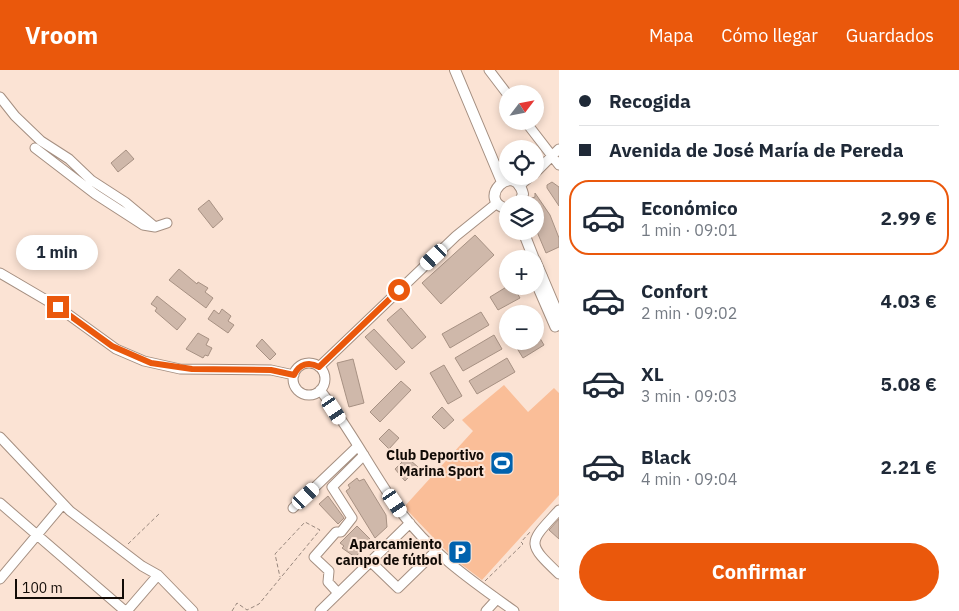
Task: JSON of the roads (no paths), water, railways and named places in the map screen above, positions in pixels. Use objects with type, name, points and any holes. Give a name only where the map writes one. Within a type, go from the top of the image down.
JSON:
[{"type":"main road","points":[[455,70],[499,175]]},
{"type":"main road","points":[[497,203],[494,194],[500,185]]},
{"type":"main road","points":[[519,186],[523,195]]},
{"type":"main road","points":[[544,279],[555,296],[559,316]]},
{"type":"street","points":[[489,70],[500,85]]},
{"type":"street","points":[[0,97],[14,116],[41,141],[69,159],[91,180],[126,202],[155,227]]},
{"type":"street","points":[[532,130],[559,165]]},
{"type":"street","points":[[35,148],[112,206],[143,225],[155,227],[167,223]]},
{"type":"street","points":[[544,165],[559,149]]},
{"type":"street","points":[[319,367],[450,242],[497,203]]},
{"type":"street","points":[[0,273],[58,307],[112,346],[144,361],[180,368],[271,370],[294,375]]},
{"type":"street","points":[[542,295],[555,326],[559,326]]},
{"type":"street","points":[[304,364],[315,364],[319,367],[324,376],[320,390],[311,394],[301,392],[295,385],[294,375],[296,370],[304,364]]},
{"type":"street","points":[[320,390],[410,522],[436,551],[459,572],[514,611]]},
{"type":"street","points":[[0,437],[63,504],[121,550],[158,575],[193,611]]},
{"type":"street","points":[[292,508],[358,446]]},
{"type":"street","points":[[338,592],[328,582],[329,571],[314,557],[336,532],[342,532],[352,518],[332,487],[364,455]]},
{"type":"street","points":[[0,503],[126,611],[158,575]]},
{"type":"street","points":[[1,574],[63,504]]},
{"type":"street","points":[[559,510],[538,534],[534,544],[538,554],[559,574]]},
{"type":"street","points":[[320,611],[410,522]]},
{"type":"street","points":[[370,561],[398,588],[436,551]]},
{"type":"street","points":[[486,611],[497,599]]},
{"type":"place","name":"Club Deportivo Marina Sport","points":[[502,463]]},
{"type":"place","name":"Aparcamiento campo de fútbol","points":[[460,552]]}]
